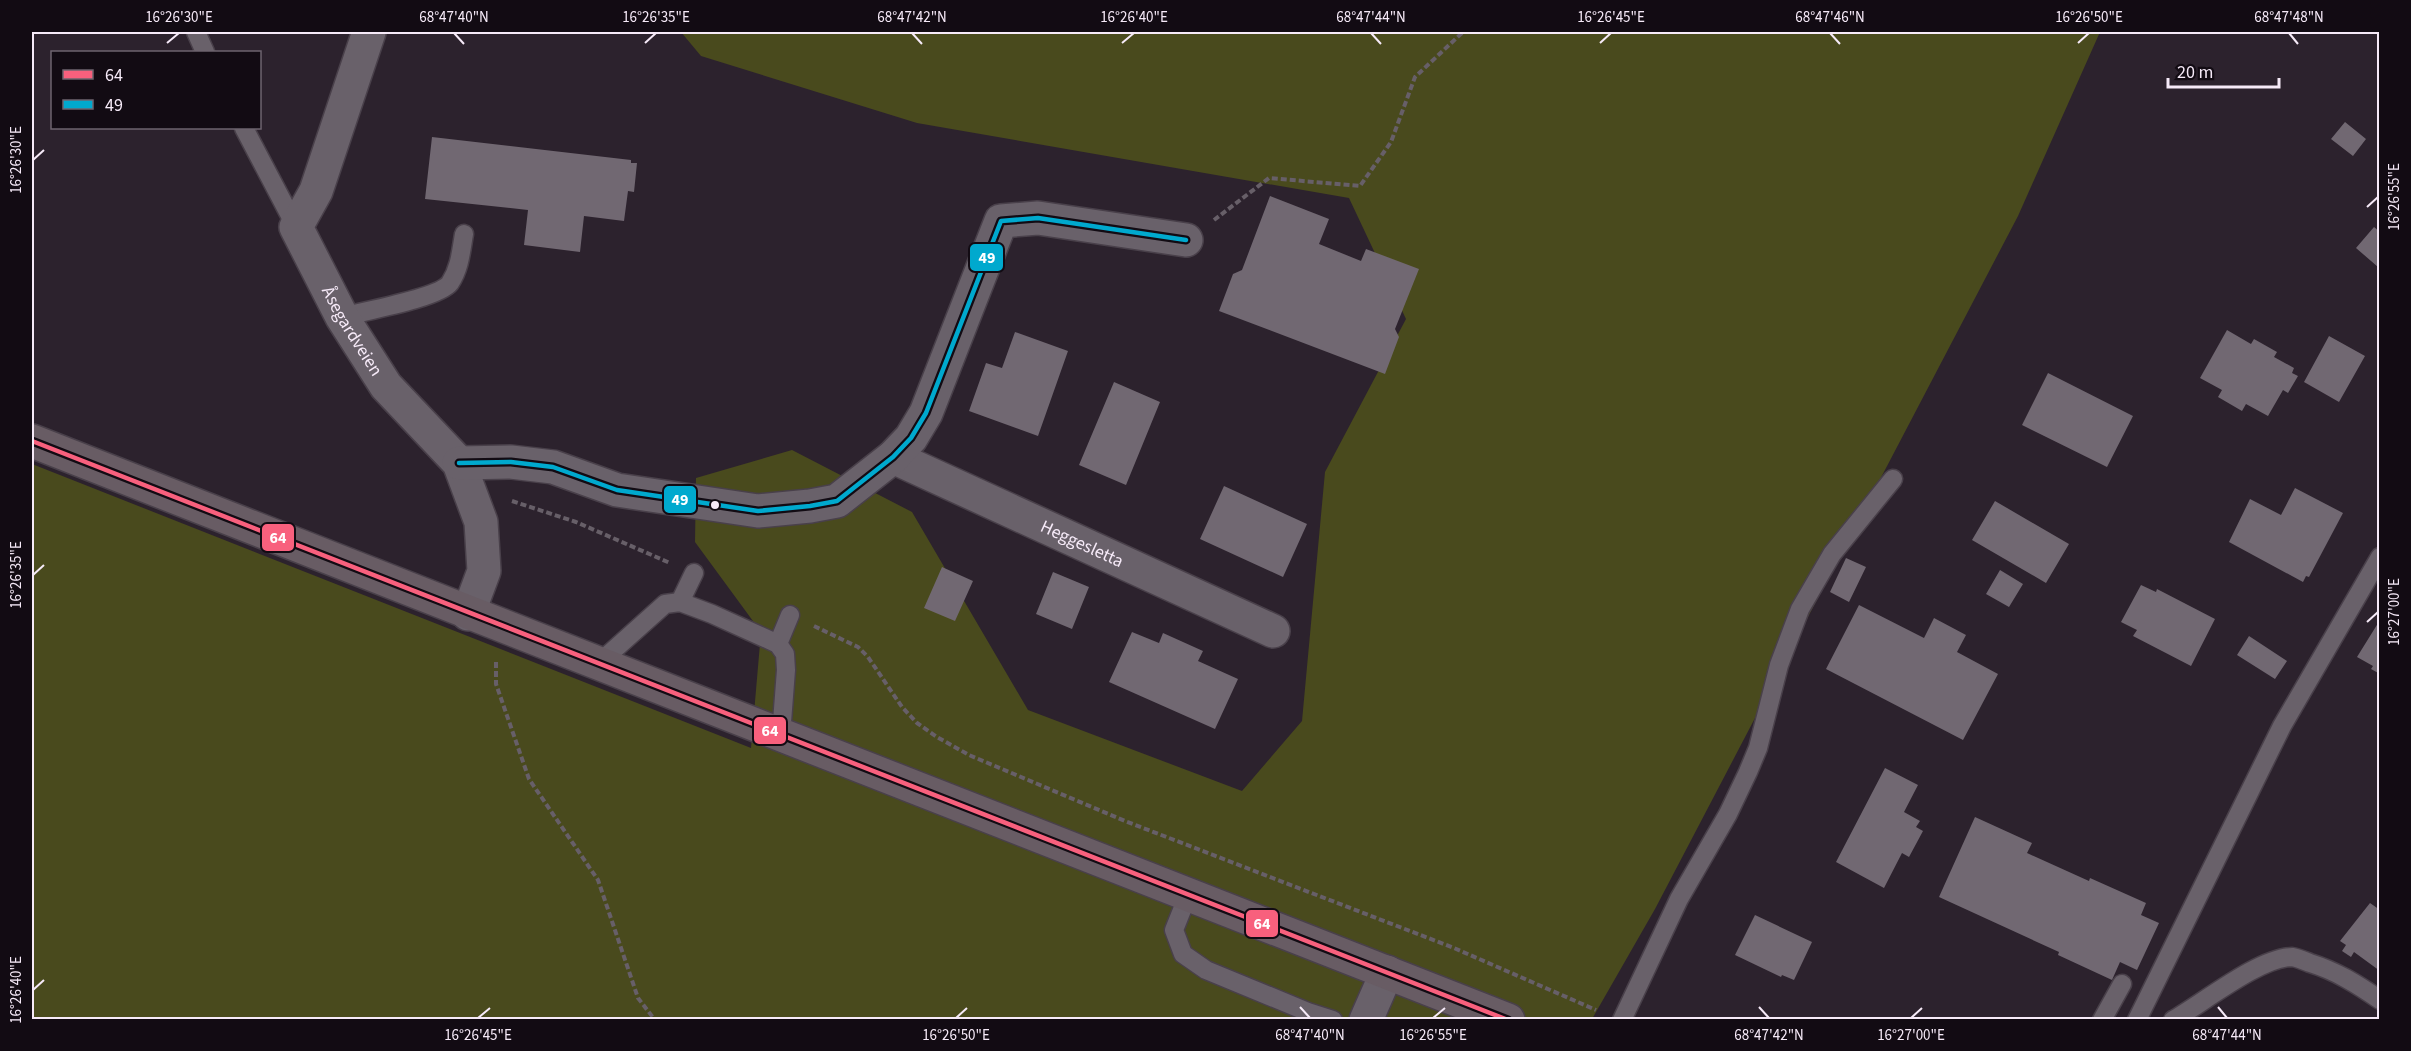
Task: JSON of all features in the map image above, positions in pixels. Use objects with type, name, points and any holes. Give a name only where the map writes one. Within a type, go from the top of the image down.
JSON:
[{"type":"main road","points":[[32,441],[468,614],[1509,1020]]},
{"type":"street","points":[[296,227],[316,191],[369,32]]},
{"type":"street","points":[[459,463],[511,462],[553,467],[617,490],[758,511],[837,501],[893,457],[911,438],[926,413],[1001,221],[1038,218],[1186,240]]},
{"type":"street","name":"Åsegardveien","points":[[296,227],[342,317],[386,386],[459,463],[481,522],[484,571],[468,614]]},
{"type":"street","name":"Heggesletta","points":[[893,457],[1273,631]]},
{"type":"street","points":[[1366,1020],[1387,972]]},
{"type":"lane","points":[[195,32],[204,51]]},
{"type":"lane","points":[[244,129],[296,227]]},
{"type":"lane","points":[[342,317],[432,295],[449,285],[460,263],[464,234]]},
{"type":"lane","points":[[1622,1020],[1679,899],[1728,814],[1748,772],[1758,748],[1779,665],[1800,609],[1832,554],[1893,479]]},
{"type":"lane","points":[[2137,1020],[2282,726],[2379,557]]},
{"type":"lane","points":[[680,602],[694,573]]},
{"type":"lane","points":[[598,664],[665,604],[680,602],[712,614],[778,644],[785,654],[781,735]]},
{"type":"lane","points":[[778,644],[790,615]]},
{"type":"lane","points":[[1188,895],[1174,930],[1183,954],[1206,970],[1333,1020]]},
{"type":"lane","points":[[2173,1020],[2252,971],[2272,962],[2293,957],[2330,969],[2356,983],[2379,1000]]},
{"type":"lane","points":[[2102,1020],[2122,984]]},
{"type":"path","points":[[1186,240],[1269,178],[1359,186],[1392,142],[1415,77],[1463,32]]},
{"type":"path","points":[[474,499],[513,501],[544,510],[694,573]]},
{"type":"path","points":[[790,615],[858,647],[868,657],[902,707],[917,723],[969,755],[1125,821],[1454,948],[1597,1010]]},
{"type":"path","points":[[498,625],[496,684],[529,779],[598,880],[638,998],[655,1020]]},
{"type":"shaded area","points":[[681,32],[2100,32],[2018,216],[1655,909],[1592,1019],[32,1019],[32,464],[751,748],[761,632],[695,542],[696,478],[792,450],[912,512],[1028,710],[1242,791],[1302,721],[1325,472],[1406,319],[1349,198],[917,123],[701,56]]},
{"type":"building","points":[[2345,122],[2366,139],[2353,156],[2331,139]]},
{"type":"building","points":[[432,137],[631,160],[631,163],[637,163],[634,192],[628,191],[624,221],[584,216],[580,252],[524,245],[528,210],[425,199]]},
{"type":"building","points":[[1270,196],[1329,219],[1319,244],[1361,261],[1366,249],[1419,269],[1395,329],[1399,337],[1385,374],[1219,311],[1233,274],[1242,270]]},
{"type":"building","points":[[2374,227],[2380,232],[2378,267],[2356,248]]},
{"type":"building","points":[[2227,330],[2251,344],[2254,339],[2277,352],[2274,357],[2294,368],[2292,373],[2298,376],[2288,393],[2283,390],[2268,416],[2246,404],[2242,411],[2218,397],[2222,390],[2200,378]]},
{"type":"building","points":[[1015,332],[1068,351],[1038,436],[969,411],[986,363],[1002,368]]},
{"type":"building","points":[[2329,336],[2365,356],[2339,402],[2304,382]]},
{"type":"building","points":[[2048,373],[2133,416],[2107,467],[2022,425]]},
{"type":"building","points":[[1114,382],[1160,402],[1126,485],[1079,465]]},
{"type":"building","points":[[1224,486],[1307,524],[1283,577],[1200,539]]},
{"type":"building","points":[[2295,488],[2343,513],[2309,577],[2306,576],[2303,582],[2229,542],[2250,499],[2281,515]]},
{"type":"building","points":[[1995,501],[2069,544],[2046,583],[1972,540]]},
{"type":"building","points":[[1846,558],[1866,567],[1849,602],[1830,592]]},
{"type":"building","points":[[942,567],[973,581],[955,621],[924,608]]},
{"type":"building","points":[[2000,570],[2023,584],[2009,607],[1986,594]]},
{"type":"building","points":[[1053,572],[1089,587],[1072,629],[1036,614]]},
{"type":"building","points":[[2141,585],[2156,592],[2157,589],[2215,619],[2191,666],[2133,636],[2137,630],[2121,622]]},
{"type":"building","points":[[1859,605],[1924,638],[1934,618],[1966,635],[1957,652],[1998,674],[1963,740],[1826,669]]},
{"type":"building","points":[[2380,620],[2380,674],[2371,669],[2373,666],[2357,657]]},
{"type":"building","points":[[1132,632],[1159,643],[1163,633],[1203,651],[1198,661],[1238,679],[1215,729],[1109,682]]},
{"type":"building","points":[[2249,636],[2287,661],[2275,679],[2237,655]]},
{"type":"building","points":[[1885,768],[1918,785],[1904,812],[1920,821],[1916,827],[1923,831],[1909,857],[1902,853],[1884,888],[1836,862]]},
{"type":"building","points":[[1975,817],[2032,843],[2027,853],[2146,903],[2141,915],[2159,923],[2137,970],[2120,962],[2112,980],[2058,955],[2059,952],[1939,897]]},
{"type":"building","points":[[2370,903],[2380,910],[2380,971],[2354,952],[2351,957],[2342,951],[2346,945],[2340,941]]},
{"type":"building","points":[[1755,915],[1812,942],[1794,980],[1782,975],[1781,977],[1735,955]]},
{"type":"transit line","name":"49","points":[[459,463],[511,462],[553,467],[617,490],[758,511],[837,501],[893,457],[911,438],[926,413],[1001,221],[1038,218],[1186,240]]},
{"type":"transit line","name":"64","points":[[32,441],[1508,1020]]}]
